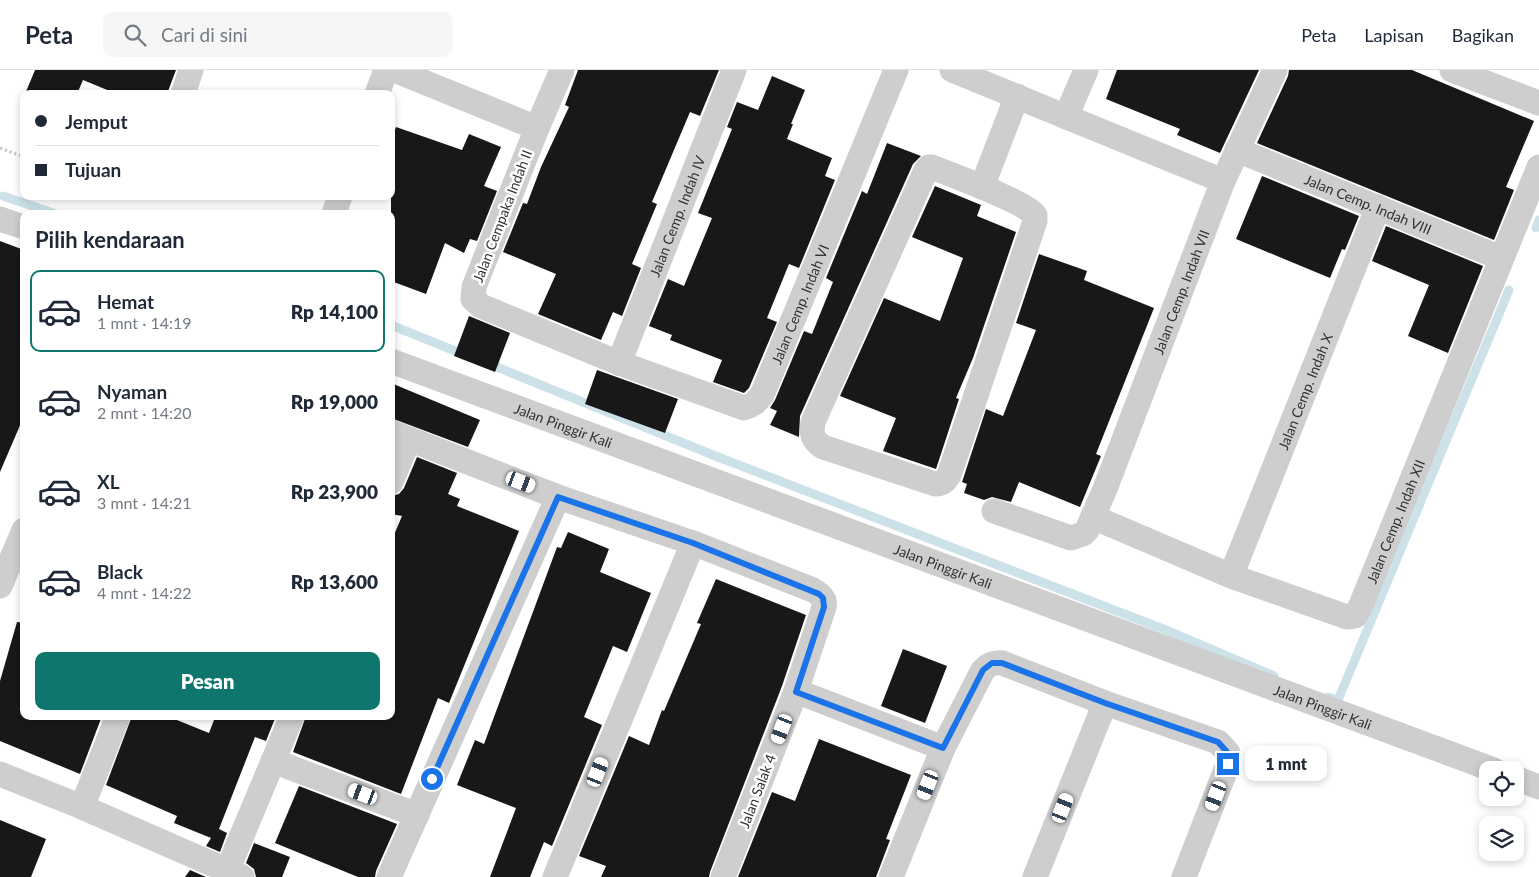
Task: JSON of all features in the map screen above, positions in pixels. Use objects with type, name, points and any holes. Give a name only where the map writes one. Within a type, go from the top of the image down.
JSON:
[{"type":"street","points":[[184,90],[191,70]]},
{"type":"street","points":[[379,90],[386,70]]},
{"type":"street","points":[[394,70],[537,128]]},
{"type":"street","name":"Jalan Cempaka Indah II","points":[[562,70],[474,287],[473,299],[481,306],[619,363]]},
{"type":"street","name":"Jalan Cemp. Indah IV","points":[[619,363],[734,70]]},
{"type":"street","name":"Jalan Cemp. Indah VI","points":[[619,363],[744,408],[757,402],[762,395],[896,70]]},
{"type":"street","points":[[952,70],[1224,181]]},
{"type":"street","points":[[1066,117],[1086,70]]},
{"type":"street","name":"Jalan Cemp. Indah VII","points":[[994,511],[1071,538],[1083,534],[1093,517],[1224,181],[1275,70]]},
{"type":"street","points":[[1452,70],[1539,103]]},
{"type":"street","points":[[982,187],[1017,96]]},
{"type":"street","name":"Jalan Cemp. Indah VIII","points":[[1237,150],[1501,258]]},
{"type":"street","points":[[928,167],[932,167],[982,187],[1031,211],[1035,215],[1035,221],[945,481],[941,484],[928,483],[822,447],[815,441],[812,434],[813,422],[926,170],[928,167]]},
{"type":"street","name":"Jalan Cemp. Indah XII","points":[[1093,517],[1231,576],[1346,617],[1355,616],[1365,596],[1539,167]]},
{"type":"street","name":"Jalan Cemp. Indah X","points":[[1231,576],[1378,207]]},
{"type":"street","points":[[0,219],[20,226]]},
{"type":"street","name":"Jalan Pinggir Kali","points":[[395,362],[1479,764]]},
{"type":"street","points":[[395,461],[400,435],[558,497],[693,543],[555,877]]},
{"type":"street","points":[[389,877],[558,497]]},
{"type":"street","points":[[0,586],[20,539]]},
{"type":"street","name":"Jalan Salak 4","points":[[693,543],[819,594],[823,598],[824,607],[796,692],[723,877]]},
{"type":"street","points":[[891,877],[943,748],[980,675],[992,663],[1002,663],[1105,703],[1218,742],[1228,753],[1228,764],[1184,877]]},
{"type":"street","points":[[796,692],[943,748]]},
{"type":"street","points":[[1035,877],[1105,703]]},
{"type":"street","points":[[82,807],[116,720]]},
{"type":"street","points":[[0,774],[82,807],[234,874],[273,760],[290,720]]},
{"type":"street","points":[[273,760],[417,815]]},
{"type":"street","points":[[1524,781],[1539,787]]},
{"type":"path","points":[[0,148],[20,156]]},
{"type":"building","points":[[35,70],[176,70],[168,90],[107,90],[83,80],[79,90],[27,90]]},
{"type":"building","points":[[578,70],[719,70],[700,116],[690,112],[652,202],[657,204],[632,264],[641,268],[622,316],[613,312],[601,340],[538,314],[556,274],[503,252],[523,203],[527,204],[541,167],[569,107],[565,105]]},
{"type":"building","points":[[1117,70],[1259,70],[1220,153],[1177,135],[1180,129],[1106,99]]},
{"type":"building","points":[[1289,70],[1412,70],[1534,121],[1506,187],[1514,190],[1494,240],[1257,143]]},
{"type":"building","points":[[772,76],[805,90],[787,139],[832,158],[825,176],[835,180],[799,268],[789,264],[767,318],[777,322],[749,388],[744,393],[713,382],[722,360],[670,340],[672,335],[649,326],[668,279],[684,286],[712,218],[698,213],[732,129],[727,127],[737,102],[758,110]]},
{"type":"building","points":[[396,127],[462,150],[469,134],[501,147],[484,186],[497,191],[477,241],[470,239],[464,253],[445,243],[426,294],[395,282],[395,210],[391,210],[391,200],[395,200]]},
{"type":"building","points":[[887,143],[921,156],[913,164],[800,416],[799,437],[770,425],[777,411],[770,408],[804,331],[812,334],[833,282],[826,278],[862,191],[867,194]]},
{"type":"building","points":[[1262,176],[1359,216],[1345,250],[1342,249],[1330,278],[1236,239]]},
{"type":"building","points":[[935,186],[981,205],[977,216],[1016,232],[973,358],[956,398],[959,399],[936,469],[883,451],[896,418],[840,396],[884,298],[940,321],[963,258],[912,237]]},
{"type":"building","points":[[1386,226],[1483,266],[1448,353],[1408,336],[1429,285],[1372,261]]},
{"type":"building","points":[[0,241],[20,248],[20,425],[0,472]]},
{"type":"building","points":[[1039,254],[1087,271],[1084,280],[1154,308],[1096,454],[1101,456],[1080,507],[1019,482],[1011,502],[992,497],[984,500],[964,493],[967,484],[962,482],[986,409],[1003,416],[1036,330],[1016,323]]},
{"type":"building","points":[[469,316],[510,333],[495,372],[454,356]]},
{"type":"building","points":[[597,370],[678,399],[665,433],[585,404]]},
{"type":"building","points":[[395,385],[480,420],[468,447],[395,420]]},
{"type":"building","points":[[417,457],[457,473],[448,494],[460,499],[457,506],[519,531],[449,703],[438,698],[401,794],[293,752],[305,720],[395,720],[395,533],[402,516],[395,515],[395,495],[399,494],[404,488]]},
{"type":"building","points":[[568,532],[609,549],[600,572],[651,593],[627,652],[613,646],[584,717],[602,725],[552,846],[544,842],[530,877],[490,877],[516,808],[457,785],[475,740],[484,744],[557,547],[561,548]]},
{"type":"building","points":[[716,579],[806,615],[782,686],[709,877],[601,877],[606,866],[579,856],[629,736],[649,745],[662,710],[664,711],[701,624],[697,623]]},
{"type":"building","points":[[17,622],[20,622],[20,720],[100,720],[80,774],[0,741],[0,681]]},
{"type":"building","points":[[903,649],[947,666],[925,723],[881,706]]},
{"type":"building","points":[[130,720],[177,720],[209,733],[214,720],[274,720],[266,741],[255,737],[219,829],[227,833],[220,852],[206,846],[211,838],[174,823],[177,816],[106,785]]},
{"type":"building","points":[[819,739],[911,775],[886,839],[890,840],[876,877],[738,877],[772,792],[795,801]]},
{"type":"building","points":[[299,786],[397,824],[375,877],[358,877],[275,843]]},
{"type":"building","points":[[0,820],[46,839],[31,877],[0,877]]},
{"type":"building","points":[[254,843],[290,857],[282,877],[256,877],[254,869],[246,863]]},
{"type":"building","points":[[190,870],[206,877],[185,877]]},
{"type":"waterway","points":[[3,196],[44,210]]},
{"type":"waterway","points":[[1536,228],[1539,220]]},
{"type":"waterway","points":[[1328,697],[1338,700],[1509,290]]},
{"type":"waterway","points":[[395,327],[465,355]]},
{"type":"waterway","points":[[487,363],[718,457],[1166,630],[1274,676]]},
{"type":"route","points":[[432,779],[558,497],[693,543],[819,594],[825,604],[796,692],[943,748],[983,670],[992,663],[997,662],[1105,703],[1218,742],[1228,753],[1228,764]]}]
